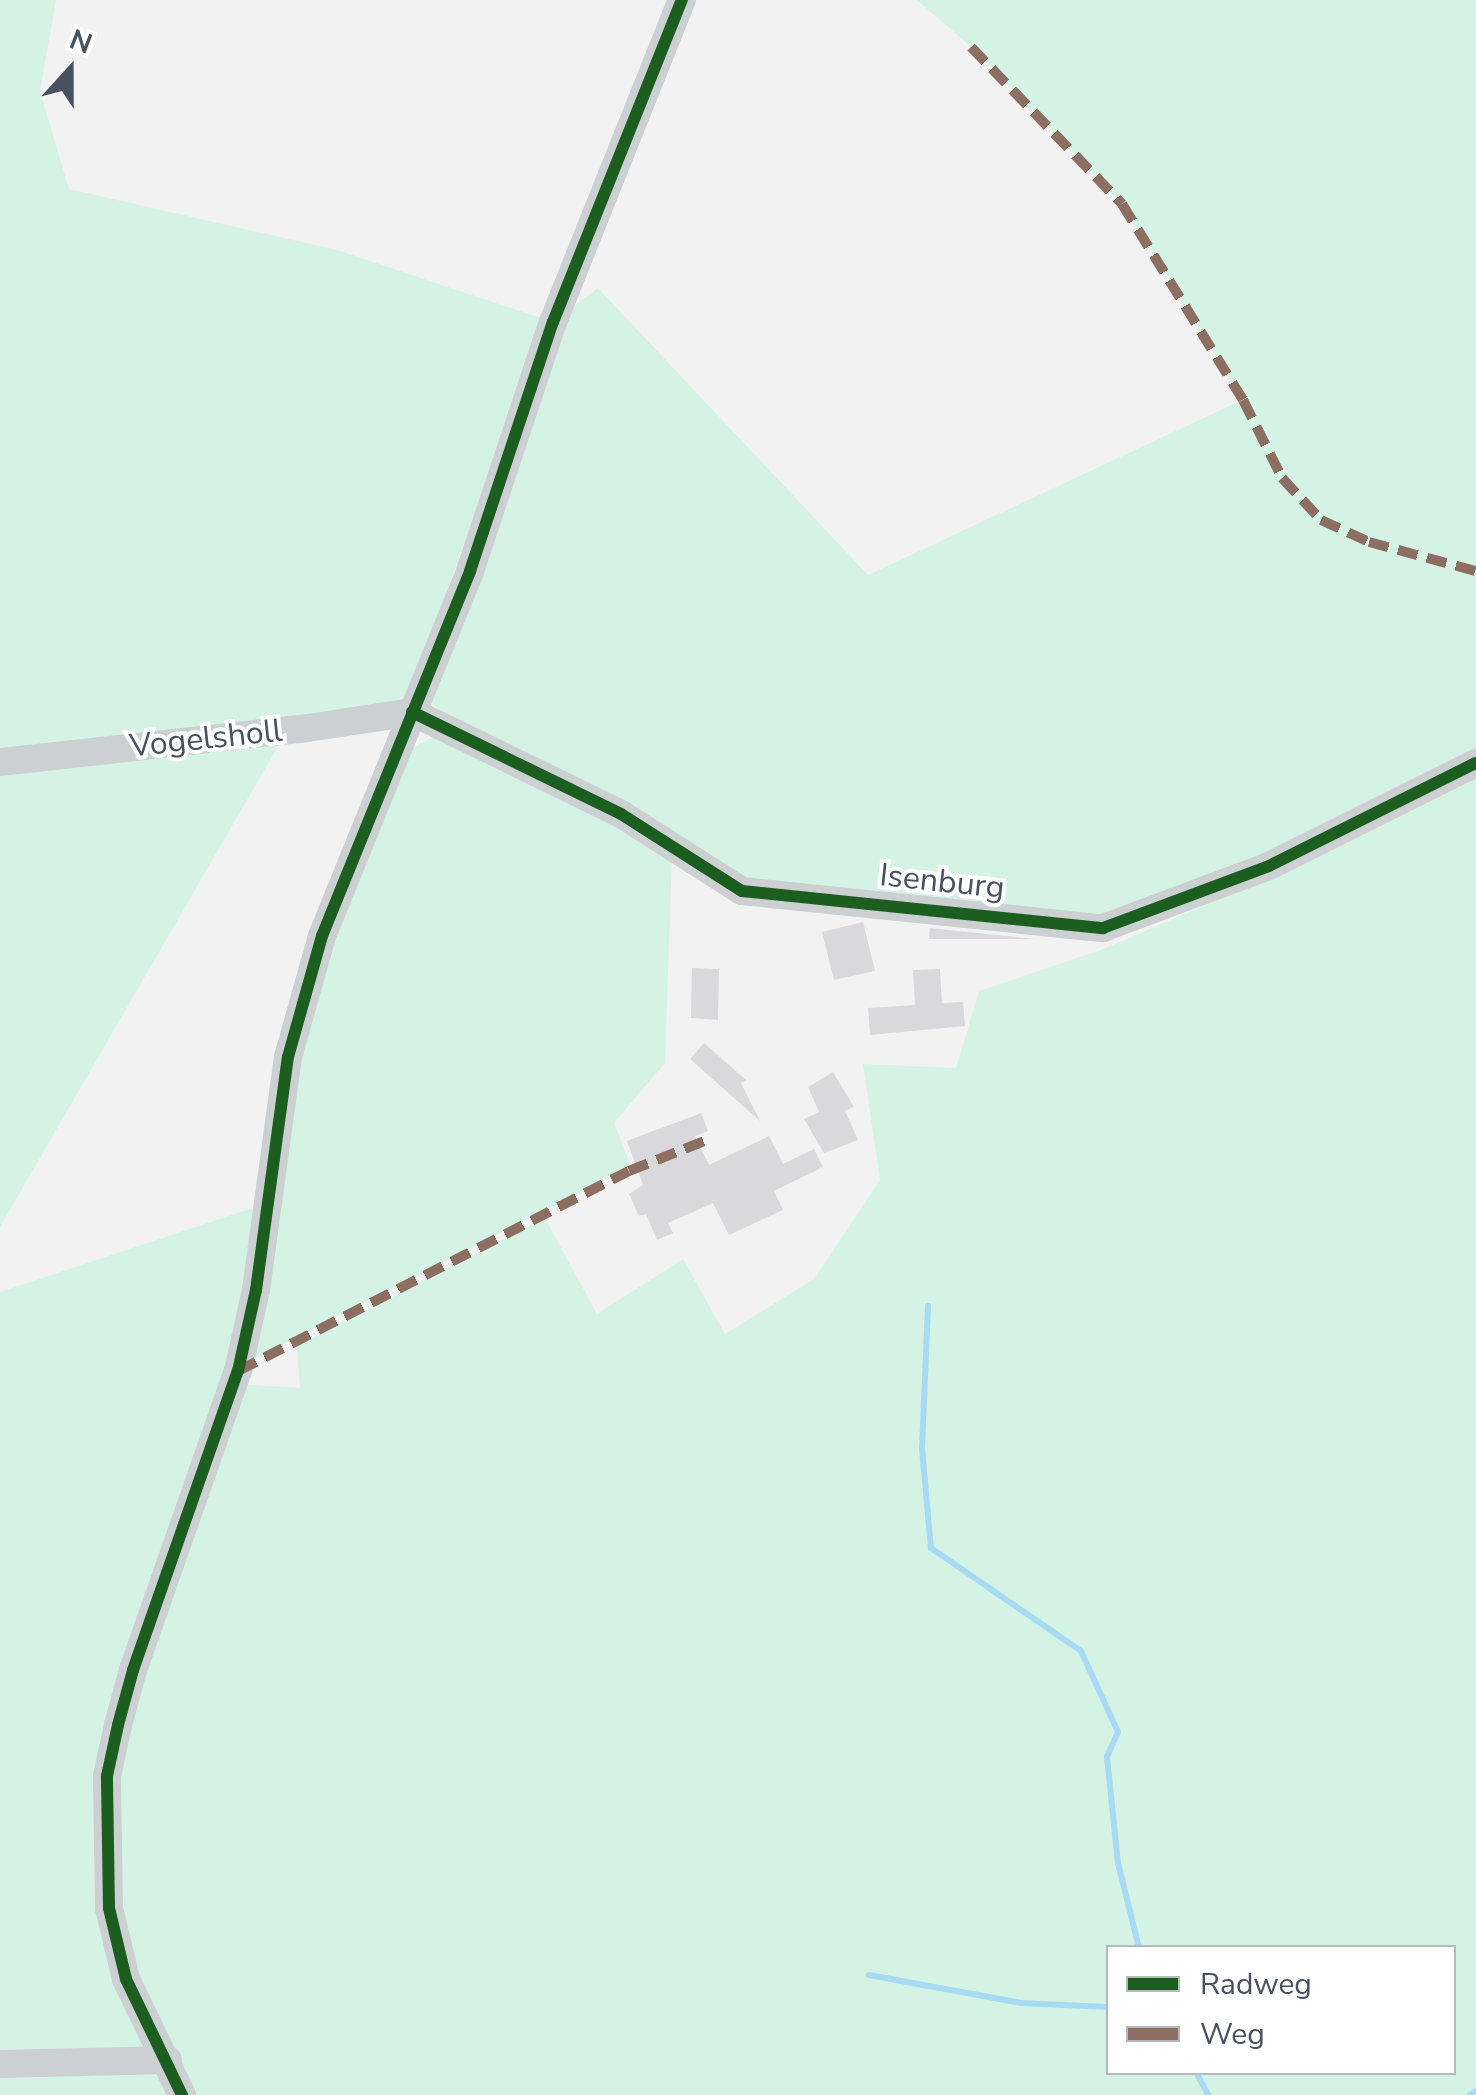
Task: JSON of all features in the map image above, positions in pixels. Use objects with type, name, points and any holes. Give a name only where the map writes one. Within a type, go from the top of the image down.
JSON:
[{"type":"street","points":[[182,2095],[126,1979],[110,1908],[107,1776],[133,1670],[238,1371],[256,1290],[288,1057],[322,936],[470,571],[553,322],[682,0]]},
{"type":"street","name":"Vogelsholl","points":[[0,762],[412,712]]},
{"type":"street","name":"Isenburg","points":[[412,712],[621,814],[742,891],[1102,928],[1270,866],[1476,763]]},
{"type":"street","points":[[0,2064],[168,2060]]},
{"type":"green space","points":[[0,0],[56,0],[40,91],[69,189],[337,250],[547,320],[405,704],[0,758]]},
{"type":"green space","points":[[917,0],[1476,0],[1476,752],[1265,856],[1098,915],[751,881],[441,712],[431,702],[553,322],[598,288],[868,575],[1242,400],[1122,204],[971,47]]},
{"type":"green space","points":[[437,735],[531,777],[672,857],[665,1063],[614,1123],[631,1166],[244,1364],[295,1060],[329,939],[404,752]]},
{"type":"green space","points":[[284,736],[0,1227],[0,766]]},
{"type":"green space","points":[[1476,772],[1476,2095],[186,2095],[133,1979],[115,1908],[112,1778],[238,1384],[300,1388],[297,1346],[545,1218],[597,1314],[683,1259],[725,1334],[814,1279],[880,1180],[863,1064],[956,1068],[979,991],[1101,950],[1275,875]]},
{"type":"green space","points":[[259,1206],[232,1369],[127,1667],[104,1908],[154,2052],[0,2057],[0,1292]]},
{"type":"green space","points":[[167,2068],[178,2095],[0,2095],[0,2071]]},
{"type":"building","points":[[863,922],[875,971],[834,980],[822,932]]},
{"type":"building","points":[[930,928],[1035,939],[929,939]]},
{"type":"building","points":[[692,968],[719,969],[718,1020],[691,1018]]},
{"type":"building","points":[[940,969],[942,1003],[963,1002],[965,1026],[870,1035],[868,1008],[915,1005],[913,970]]},
{"type":"building","points":[[704,1043],[746,1080],[741,1083],[760,1121],[690,1059]]},
{"type":"building","points":[[833,1072],[854,1107],[845,1111],[858,1140],[824,1153],[804,1119],[819,1112],[808,1087]]},
{"type":"building","points":[[701,1113],[708,1131],[695,1136],[709,1165],[769,1136],[783,1164],[814,1149],[823,1167],[774,1191],[783,1210],[729,1235],[713,1203],[668,1223],[673,1233],[657,1240],[646,1214],[639,1216],[629,1194],[643,1185],[627,1141]]},
{"type":"waterway","points":[[928,1306],[922,1448],[931,1548],[1081,1651],[1118,1732],[1107,1757],[1118,1863],[1138,1945]]},
{"type":"waterway","points":[[869,1975],[1021,2003],[1106,2007]]},
{"type":"waterway","points":[[1198,2075],[1208,2095]]},
{"type":"waterway","points":[[1470,2095],[1476,2091]]},
{"type":"marked path","points":[[971,47],[1122,204],[1243,400],[1282,478],[1321,520],[1369,542],[1476,571]]},
{"type":"marked path","points":[[238,1371],[629,1171],[712,1138]]},
{"type":"cycle path","points":[[182,2095],[126,1979],[109,1908],[107,1776],[118,1725],[133,1670],[238,1371],[256,1290],[288,1057],[322,936],[470,571],[553,322],[682,0]]},
{"type":"cycle path","points":[[412,712],[621,814],[742,891],[1103,928],[1269,866],[1476,763]]}]
